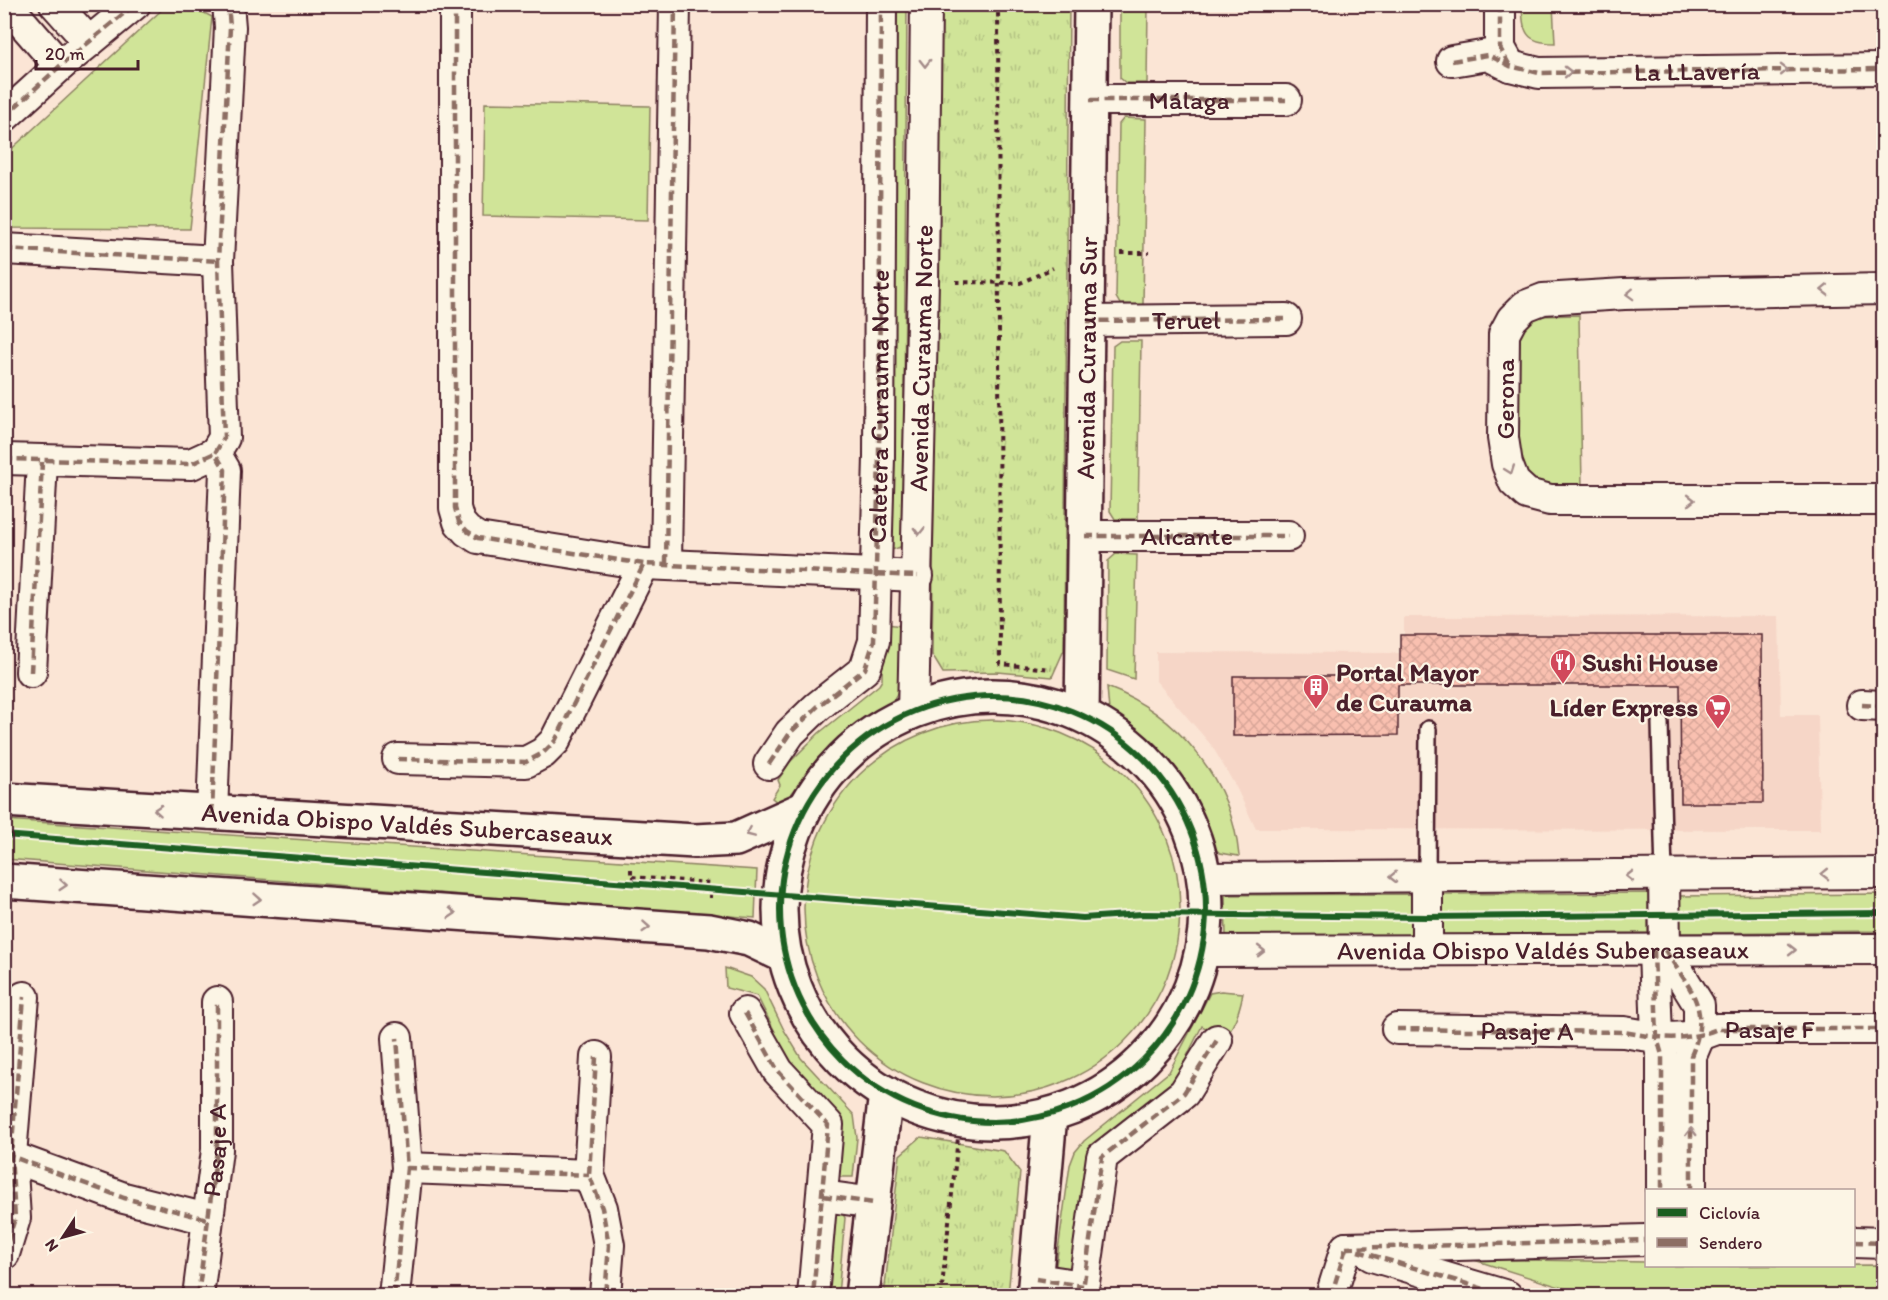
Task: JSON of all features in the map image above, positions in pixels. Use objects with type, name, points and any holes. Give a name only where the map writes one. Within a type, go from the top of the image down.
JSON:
[{"type":"street","points":[[6,4],[60,66]]},
{"type":"street","points":[[55,4],[88,42]]},
{"type":"street","points":[[4,117],[60,66],[135,4]]},
{"type":"street","points":[[4,459],[42,462],[191,464],[215,453],[224,438],[218,261],[230,27],[228,4]]},
{"type":"street","points":[[455,4],[454,508],[459,522],[467,531],[491,542],[655,564],[918,576]]},
{"type":"street","points":[[398,759],[526,762],[543,753],[555,741],[655,564],[675,4]]},
{"type":"street","name":"Caletera Curauma Norte","points":[[769,764],[790,733],[810,713],[865,669],[874,641],[877,575],[881,4]]},
{"type":"street","name":"Avenida Curauma Norte","points":[[913,712],[918,576],[926,4]]},
{"type":"street","name":"Avenida Curauma Sur","points":[[1082,714],[1091,4]]},
{"type":"street","points":[[1500,4],[1500,48],[1510,66]]},
{"type":"street","name":"La LLavería","points":[[1452,61],[1488,56],[1510,66],[1539,73],[1884,69]]},
{"type":"street","name":"Málaga","points":[[1090,100],[1286,100]]},
{"type":"street","points":[[4,249],[218,261]]},
{"type":"street","name":"Gerona","points":[[1884,289],[1624,294],[1543,299],[1524,306],[1512,319],[1504,334],[1503,438],[1507,464],[1514,482],[1527,494],[1550,500],[1884,500]]},
{"type":"street","name":"Teruel","points":[[1087,321],[1286,319]]},
{"type":"street","points":[[212,814],[225,470],[215,453]]},
{"type":"street","points":[[31,672],[42,462]]},
{"type":"street","name":"Alicante","points":[[1085,536],[1288,536]]},
{"type":"street","points":[[974,695],[1029,697],[1082,714],[1141,754],[1183,811],[1205,878],[1207,915],[1203,951],[1188,997],[1164,1037],[1132,1072],[1092,1098],[1050,1115],[1010,1121],[960,1119],[909,1105],[886,1093],[850,1067],[821,1034],[799,997],[785,956],[779,895],[789,846],[803,809],[824,776],[852,747],[884,724],[913,712],[974,695]]},
{"type":"street","name":"Avenida Obispo Valdés Subercaseaux","points":[[4,800],[694,841],[736,839],[803,809]]},
{"type":"street","points":[[1205,878],[1884,873]]},
{"type":"street","points":[[1662,1189],[1662,1055],[1656,1038],[1664,876]]},
{"type":"street","points":[[1426,951],[1427,877]]},
{"type":"street","points":[[4,881],[710,931],[749,939],[785,956]]},
{"type":"street","name":"Avenida Obispo Valdés Subercaseaux","points":[[1203,951],[1884,949]]},
{"type":"street","points":[[1660,950],[1699,1005],[1699,1037],[1691,1056],[1692,1189]]},
{"type":"street","points":[[4,1254],[15,1218],[8,1154],[24,997]]},
{"type":"street","name":"Pasaje A","points":[[198,1296],[217,1149],[217,1002]]},
{"type":"street","points":[[745,1013],[778,1071],[828,1125],[813,1296]]},
{"type":"street","name":"Pasaje A","points":[[1397,1029],[1623,1032],[1656,1038]]},
{"type":"street","name":"Pasaje F","points":[[1656,1038],[1699,1037],[1718,1029],[1884,1029]]},
{"type":"street","points":[[394,1296],[407,1168],[397,1038]]},
{"type":"street","points":[[1050,1115],[1035,1287],[1083,1291],[1102,1157],[1184,1093],[1217,1040]]},
{"type":"street","points":[[596,1057],[589,1175],[602,1208],[609,1245],[605,1296]]},
{"type":"street","points":[[862,1296],[886,1093]]},
{"type":"street","points":[[8,1154],[124,1198],[207,1219]]},
{"type":"street","points":[[407,1168],[589,1175]]},
{"type":"street","points":[[823,1196],[874,1203]]},
{"type":"street","points":[[1346,1248],[1645,1240]]},
{"type":"street","points":[[1855,1242],[1884,1243]]},
{"type":"street","points":[[1331,1296],[1346,1248]]},
{"type":"street","points":[[1346,1248],[1507,1296]]},
{"type":"lane","points":[[1660,723],[1664,876]]},
{"type":"lane","points":[[1427,877],[1428,729]]},
{"type":"path","points":[[998,4],[1000,664],[1083,675]]},
{"type":"path","points":[[923,281],[1020,283],[1088,253],[1149,253]]},
{"type":"path","points":[[631,878],[710,883],[710,890]]},
{"type":"path","points":[[621,884],[721,891]]},
{"type":"path","points":[[941,1296],[960,1119]]},
{"type":"shaded area","points":[[1779,616],[1781,715],[1818,715],[1820,830],[1256,829],[1236,787],[1212,746],[1156,681],[1156,652],[1404,653],[1404,617]]},
{"type":"green space","points":[[907,4],[903,546],[892,550],[886,545],[889,5]]},
{"type":"green space","points":[[167,5],[189,5],[212,17],[190,229],[5,228],[5,155]]},
{"type":"green space","points":[[940,5],[1069,5],[1064,650],[1052,677],[998,672],[943,673],[932,655]]},
{"type":"green space","points":[[1120,5],[1148,5],[1147,83],[1126,83],[1120,78]]},
{"type":"green space","points":[[1522,5],[1553,5],[1555,43],[1537,41],[1528,34],[1523,22]]},
{"type":"green space","points":[[485,103],[650,106],[648,220],[483,216]]},
{"type":"green space","points":[[1124,118],[1146,119],[1143,305],[1120,304],[1116,297],[1119,124]]},
{"type":"green space","points":[[1579,315],[1582,487],[1535,485],[1516,465],[1519,331],[1536,316]]},
{"type":"green space","points":[[1120,341],[1141,341],[1138,519],[1115,519],[1110,511],[1113,346]]},
{"type":"green space","points":[[1116,554],[1137,555],[1134,679],[1107,670],[1108,561]]},
{"type":"green space","points":[[888,624],[900,626],[899,688],[895,698],[816,762],[782,806],[772,798],[780,785],[778,780],[790,762],[819,733],[879,685],[882,680],[883,627]]},
{"type":"green space","points":[[1107,687],[1157,714],[1197,753],[1213,776],[1225,801],[1234,828],[1239,856],[1220,853],[1213,847],[1188,798],[1174,778],[1156,755],[1113,719],[1109,710]]},
{"type":"green space","points":[[992,720],[1029,723],[1064,734],[1097,751],[1112,762],[1138,788],[1158,819],[1172,853],[1177,871],[1180,908],[1177,945],[1166,980],[1149,1013],[1138,1028],[1112,1054],[1081,1074],[1047,1088],[1029,1093],[992,1096],[955,1093],[920,1082],[887,1065],[872,1054],[846,1028],[826,997],[812,963],[807,945],[804,908],[807,871],[818,836],[835,803],[846,788],[872,762],[903,742],[937,728],[955,723]]},
{"type":"green space","points":[[5,820],[757,870],[755,918],[5,859]]},
{"type":"green space","points":[[1648,893],[1648,933],[1441,935],[1442,894]]},
{"type":"green space","points":[[1414,894],[1416,936],[1226,936],[1225,895]]},
{"type":"green space","points":[[1883,894],[1883,931],[1679,933],[1678,896]]},
{"type":"green space","points":[[725,968],[751,977],[764,989],[801,1058],[854,1115],[857,1138],[853,1177],[837,1177],[765,1038],[775,1032],[757,996],[726,988]]},
{"type":"green space","points":[[1221,991],[1243,993],[1236,1017],[1228,1033],[1224,1038],[1202,1026],[1187,1056],[1189,1069],[1085,1170],[1070,1268],[1066,1271],[1059,1270],[1056,1265],[1070,1165],[1075,1152],[1084,1141],[1169,1072],[1210,993]]},
{"type":"green space","points":[[921,1137],[1004,1151],[1020,1172],[1008,1295],[884,1295],[900,1155]]},
{"type":"green space","points":[[837,1213],[843,1214],[845,1218],[838,1295],[823,1296],[831,1217]]},
{"type":"green space","points":[[1471,1259],[1645,1262],[1645,1267],[1883,1265],[1883,1295],[1585,1295]]},
{"type":"building","name":"Portal Mayor de Curauma","points":[[1400,635],[1762,635],[1763,803],[1681,803],[1680,685],[1398,685],[1398,735],[1233,736],[1233,676],[1400,676]]},
{"type":"marked path","points":[[4,117],[60,66],[135,4]]},
{"type":"marked path","points":[[212,814],[225,470],[215,453],[224,438],[218,261],[230,27],[228,4]]},
{"type":"marked path","points":[[455,4],[455,508],[459,522],[478,538],[644,564],[918,576]]},
{"type":"marked path","points":[[666,563],[675,4]]},
{"type":"marked path","points":[[769,764],[790,733],[817,707],[865,669],[874,641],[879,457],[881,4]]},
{"type":"marked path","points":[[1500,4],[1500,48],[1510,66]]},
{"type":"marked path","points":[[1452,61],[1488,55],[1510,66],[1539,73],[1884,69]]},
{"type":"marked path","points":[[1090,100],[1286,100]]},
{"type":"marked path","points":[[4,249],[218,261]]},
{"type":"marked path","points":[[1087,321],[1286,319]]},
{"type":"marked path","points":[[4,459],[191,464],[215,453]]},
{"type":"marked path","points":[[31,672],[42,462]]},
{"type":"marked path","points":[[1085,536],[1288,536]]},
{"type":"marked path","points":[[398,759],[526,762],[543,753],[555,741],[644,564]]},
{"type":"marked path","points":[[1862,705],[1884,706]]},
{"type":"marked path","points":[[1654,950],[1657,1038],[1662,1055],[1662,1189]]},
{"type":"marked path","points":[[1665,950],[1690,988],[1699,1011],[1697,1039],[1691,1056],[1691,1189]]},
{"type":"marked path","points":[[4,1254],[15,1218],[11,1155],[24,997]]},
{"type":"marked path","points":[[198,1296],[217,1150],[217,1002]]},
{"type":"marked path","points":[[745,1013],[778,1071],[828,1125],[813,1296]]},
{"type":"marked path","points":[[1397,1029],[1624,1032],[1671,1038],[1694,1036],[1717,1029],[1884,1029]]},
{"type":"marked path","points":[[394,1296],[407,1168],[397,1038]]},
{"type":"marked path","points":[[1082,1296],[1102,1157],[1184,1093],[1217,1040]]},
{"type":"marked path","points":[[596,1057],[589,1175],[602,1208],[609,1245],[605,1296]]},
{"type":"marked path","points":[[5,1154],[124,1198],[207,1219]]},
{"type":"marked path","points":[[407,1168],[589,1175]]},
{"type":"marked path","points":[[823,1196],[874,1203]]},
{"type":"marked path","points":[[1346,1248],[1645,1240]]},
{"type":"marked path","points":[[1855,1242],[1884,1243]]},
{"type":"marked path","points":[[1331,1296],[1346,1248]]},
{"type":"marked path","points":[[1358,1251],[1507,1296]]},
{"type":"marked path","points":[[1036,1279],[1083,1286]]},
{"type":"cycle path","points":[[993,696],[1035,700],[1075,712],[1111,732],[1144,758],[1170,791],[1190,827],[1202,867],[1206,909],[1202,951],[1190,991],[1170,1027],[1144,1060],[1111,1086],[1075,1106],[1035,1118],[993,1122],[951,1118],[911,1106],[875,1086],[842,1060],[816,1027],[796,991],[784,951],[780,909],[784,867],[796,827],[816,791],[842,758],[875,732],[911,712],[951,700],[993,696]]},
{"type":"cycle path","points":[[4,835],[1083,918],[1142,914],[1427,917],[1884,913]]},
{"type":"place","name":"Sushi House","points":[[1563,685]]},
{"type":"place","name":"Portal Mayor de Curauma","points":[[1316,710]]},
{"type":"place","name":"Líder Express","points":[[1718,730]]}]
